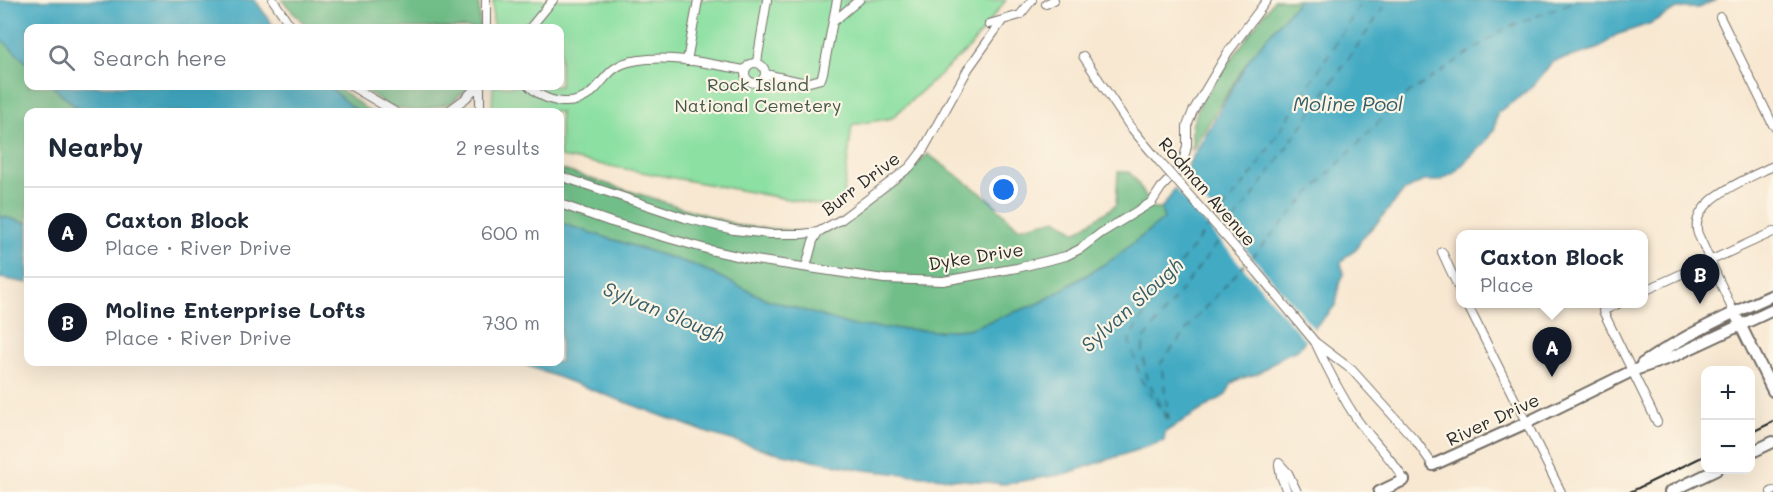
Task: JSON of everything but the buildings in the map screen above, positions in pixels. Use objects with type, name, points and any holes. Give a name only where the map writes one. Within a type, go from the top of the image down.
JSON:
[{"type":"main road","name":"River Drive","points":[[1632,371],[1664,350],[1773,295]]},
{"type":"main road","name":"River Drive","points":[[1433,465],[1632,371],[1672,357],[1773,310]]},
{"type":"main road","points":[[1734,313],[1773,391]]},
{"type":"main road","points":[[1755,451],[1773,442]]},
{"type":"main road","points":[[1670,492],[1708,474]]},
{"type":"main road","points":[[1379,492],[1404,480]]},
{"type":"street","points":[[273,0],[289,24]]},
{"type":"street","points":[[486,0],[486,24]]},
{"type":"street","points":[[533,24],[553,0]]},
{"type":"street","points":[[687,61],[698,0]]},
{"type":"street","points":[[757,63],[767,0]]},
{"type":"street","points":[[765,74],[806,83],[821,79],[837,0]]},
{"type":"street","points":[[833,22],[860,0]]},
{"type":"street","name":"Burr Drive","points":[[989,24],[1020,15],[1032,0]]},
{"type":"street","name":"Dyke Drive","points":[[564,205],[691,246],[755,260],[884,279],[943,281],[1017,268],[1066,256],[1152,201],[1182,166],[1187,146],[1187,126],[1193,111],[1228,52],[1267,0]]},
{"type":"street","points":[[1720,17],[1773,125]]},
{"type":"street","name":"Burr Drive","points":[[564,177],[685,218],[734,230],[770,234],[818,232],[842,219],[868,200],[917,159],[968,69],[1002,21]]},
{"type":"street","name":"Rodman Avenue","points":[[1083,57],[1129,125],[1315,342]]},
{"type":"street","points":[[533,90],[549,100],[571,101],[591,93],[605,76],[624,63],[661,58],[745,70]]},
{"type":"street","points":[[757,63],[762,66],[765,74],[759,82],[753,83],[747,80],[745,70],[748,65],[757,63]]},
{"type":"street","points":[[358,90],[388,108]]},
{"type":"street","points":[[454,108],[475,90]]},
{"type":"street","points":[[479,90],[480,108]]},
{"type":"street","points":[[1734,313],[1696,228],[1697,219],[1702,209],[1712,199],[1773,166]]},
{"type":"street","points":[[806,267],[813,241],[818,232]]},
{"type":"street","points":[[1648,289],[1773,232]]},
{"type":"street","points":[[1442,252],[1456,281]]},
{"type":"street","points":[[1469,308],[1561,492]]},
{"type":"street","points":[[1608,308],[1602,311],[1657,422]]},
{"type":"street","points":[[1315,342],[1349,366],[1416,441],[1433,465]]},
{"type":"street","points":[[1315,342],[1332,377],[1355,415],[1404,480]]},
{"type":"street","points":[[1287,492],[1279,463],[1288,473],[1297,492]]},
{"type":"green space","points":[[282,0],[479,0],[480,24],[304,24]]},
{"type":"green space","name":"Rock Island National Cemetery","points":[[493,0],[1006,0],[970,47],[892,118],[852,125],[842,209],[564,158],[564,108],[492,108],[493,90],[564,90],[564,24],[493,24]]},
{"type":"green space","points":[[1274,0],[1299,0],[1251,56],[1192,150],[1192,126],[1201,101]]},
{"type":"green space","points":[[0,38],[24,60],[24,90],[57,90],[77,108],[24,108],[24,222],[0,216]]},
{"type":"green space","points":[[333,90],[341,90],[365,108],[354,108]]},
{"type":"green space","points":[[365,90],[466,90],[451,103],[432,108],[388,106]]},
{"type":"green space","points":[[928,154],[989,199],[1018,228],[1057,219],[1076,232],[1116,205],[1118,172],[1129,172],[1153,209],[1161,209],[1164,219],[1113,259],[1040,303],[968,329],[936,331],[854,326],[766,299],[697,266],[564,224],[564,170],[740,226],[822,233],[898,181]]},
{"type":"water","points":[[0,0],[255,0],[272,24],[24,24],[24,60],[0,38]]},
{"type":"water","name":"Moline Pool","points":[[1299,0],[1716,0],[1698,8],[1675,10],[1649,24],[1616,35],[1601,47],[1552,62],[1535,84],[1497,113],[1495,128],[1485,142],[1454,173],[1439,181],[1423,181],[1404,191],[1362,238],[1356,250],[1341,263],[1344,274],[1339,286],[1336,305],[1298,350],[1285,355],[1257,374],[1232,383],[1226,395],[1165,432],[1164,441],[1065,474],[1004,484],[863,470],[773,452],[708,433],[528,366],[564,366],[564,224],[697,266],[766,299],[854,326],[936,331],[968,329],[1040,303],[1113,259],[1164,219],[1161,209],[1251,56]]},
{"type":"water","points":[[57,90],[333,90],[354,108],[77,108]]},
{"type":"water","points":[[0,216],[24,222],[24,282],[0,278]]},
{"type":"pier","points":[[1180,173],[1316,331],[1307,342],[1173,186]]},
{"type":"ferry route","points":[[1214,221],[1255,170],[1363,0]]},
{"type":"ferry route","points":[[1226,231],[1253,196],[1389,0]]},
{"type":"ferry route","points":[[1251,258],[1402,98],[1504,29],[1578,0]]},
{"type":"ferry route","points":[[1168,420],[1141,380],[1129,340],[1162,286],[1211,224]]},
{"type":"ferry route","points":[[1167,417],[1146,377],[1143,341],[1222,237]]},
{"type":"ferry route","points":[[1169,420],[1161,363],[1195,319],[1245,264]]},
{"type":"railway","points":[[1755,431],[1773,422]]},
{"type":"railway","points":[[1630,492],[1701,457]]},
{"type":"place","name":"Moline Enterprise Lofts","points":[[1700,304]]},
{"type":"place","name":"Caxton Block","points":[[1552,377]]},
{"type":"water label","name":"Sylvan Slough","points":[[1132,305]]},
{"type":"water label","name":"Sylvan Slough","points":[[664,312]]}]
